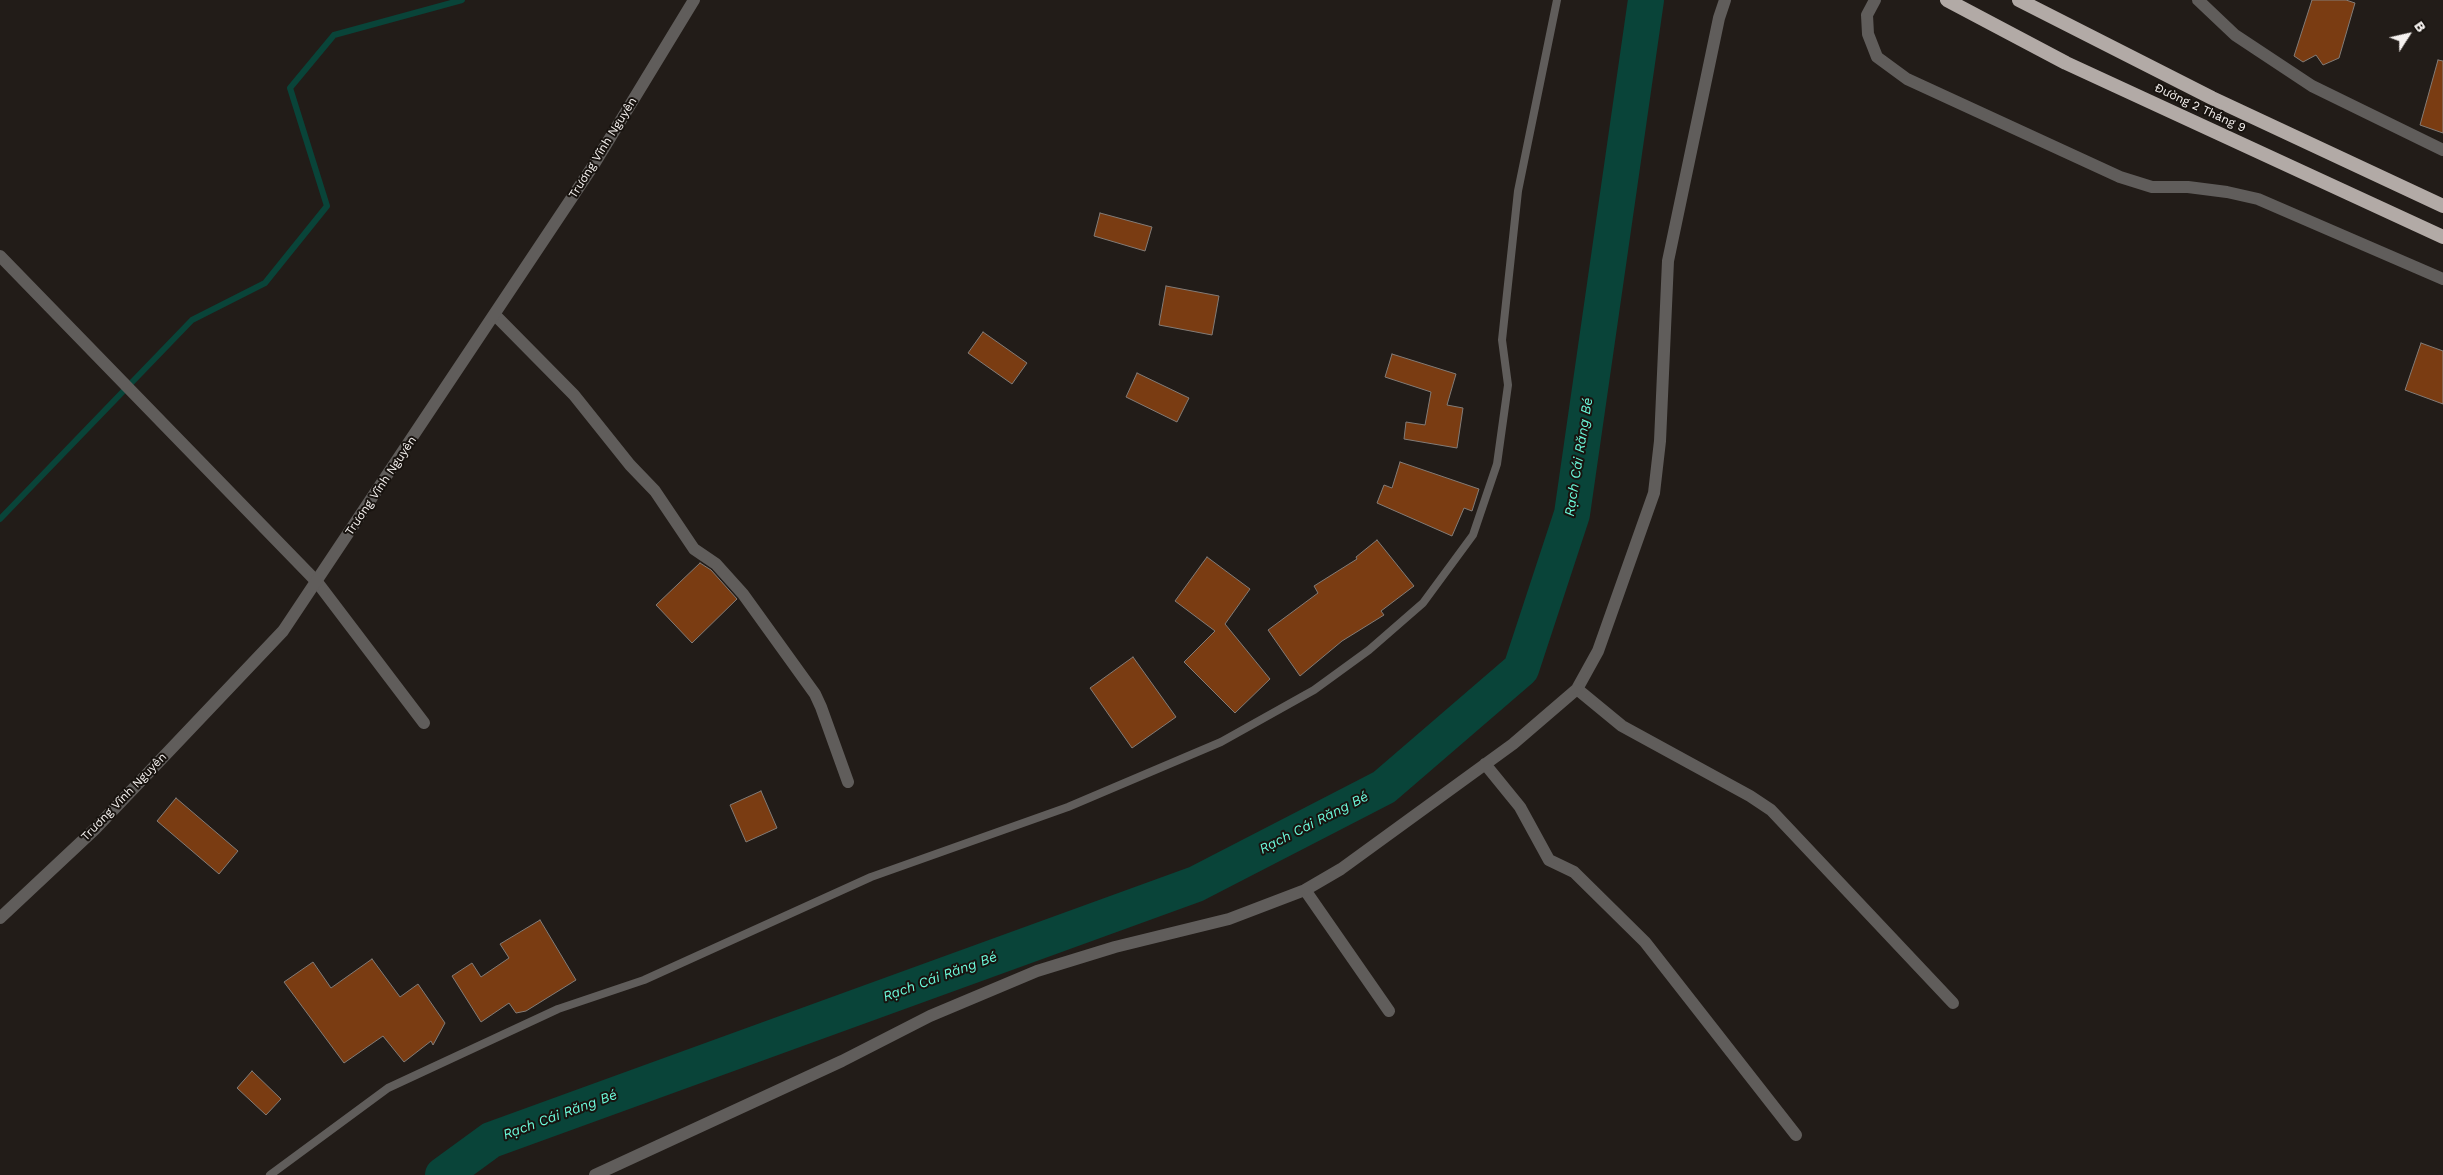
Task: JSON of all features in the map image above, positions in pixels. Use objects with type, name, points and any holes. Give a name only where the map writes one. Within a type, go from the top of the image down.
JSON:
[{"type":"highway","name":"Đường 2 Tháng 9","points":[[1947,0],[2066,63],[2443,237]]},
{"type":"highway","name":"Đường 2 Tháng 9","points":[[2019,0],[2212,98],[2443,206]]},
{"type":"street","name":"Trương Vĩnh Nguyên","points":[[0,918],[95,828],[283,631],[593,166],[694,0]]},
{"type":"street","points":[[595,1175],[842,1061],[930,1016],[1037,971],[1115,947],[1229,919],[1305,890],[1341,869],[1513,744],[1577,689],[1598,651],[1654,493],[1660,441],[1668,262],[1719,18],[1726,0]]},
{"type":"street","points":[[1875,0],[1868,15],[1868,34],[1877,56],[1907,79],[2120,177],[2152,187],[2188,187],[2227,192],[2258,199],[2443,280]]},
{"type":"street","points":[[2198,0],[2234,36],[2312,86],[2443,150]]},
{"type":"street","points":[[0,256],[317,582],[424,723]]},
{"type":"street","points":[[495,315],[574,395],[630,465],[655,491],[694,549],[716,564],[743,594],[814,694],[821,707],[848,782]]},
{"type":"street","points":[[1577,689],[1622,726],[1750,796],[1771,810],[1953,1003]]},
{"type":"street","points":[[1485,764],[1520,808],[1549,860],[1574,872],[1645,942],[1796,1135]]},
{"type":"street","points":[[1305,890],[1389,1011]]},
{"type":"lane","points":[[270,1175],[388,1088],[558,1009],[644,980],[871,877],[1068,807],[1221,742],[1314,690],[1369,650],[1423,603],[1473,535],[1498,464],[1508,385],[1502,340],[1518,191],[1557,0]]},
{"type":"building","points":[[2312,0],[2346,0],[2355,3],[2339,58],[2323,65],[2316,55],[2303,62],[2294,56]]},
{"type":"building","points":[[2438,60],[2443,61],[2443,133],[2420,125]]},
{"type":"building","points":[[1100,213],[1152,227],[1145,251],[1094,236]]},
{"type":"building","points":[[1166,286],[1219,296],[1212,335],[1159,325]]},
{"type":"building","points":[[983,332],[1027,363],[1012,384],[968,353]]},
{"type":"building","points":[[2421,343],[2443,351],[2443,404],[2405,390]]},
{"type":"building","points":[[1392,354],[1456,374],[1447,405],[1463,408],[1457,448],[1404,439],[1406,422],[1425,425],[1431,392],[1385,377]]},
{"type":"building","points":[[1137,373],[1189,398],[1177,422],[1126,397]]},
{"type":"building","points":[[1400,462],[1479,489],[1472,511],[1464,508],[1452,536],[1377,503],[1384,485],[1392,488]]},
{"type":"building","points":[[1377,540],[1414,586],[1381,611],[1384,615],[1342,641],[1300,676],[1268,630],[1318,593],[1314,586],[1357,559],[1356,557]]},
{"type":"building","points":[[1207,557],[1250,589],[1225,624],[1270,679],[1235,713],[1184,662],[1215,631],[1175,601]]},
{"type":"building","points":[[700,563],[711,570],[737,599],[692,643],[656,605]]},
{"type":"building","points":[[1133,657],[1176,717],[1132,748],[1090,688]]},
{"type":"building","points":[[761,791],[777,828],[746,842],[730,805]]},
{"type":"building","points":[[176,798],[238,851],[219,874],[157,821]]},
{"type":"building","points":[[540,920],[576,980],[526,1011],[516,1013],[509,1003],[481,1022],[452,976],[472,963],[481,977],[509,958],[500,944]]},
{"type":"building","points":[[372,959],[400,997],[418,984],[445,1023],[433,1045],[431,1041],[404,1062],[383,1036],[344,1063],[284,982],[313,962],[331,988]]},
{"type":"building","points":[[252,1071],[281,1099],[266,1115],[237,1088]]},
{"type":"waterway","points":[[0,519],[192,320],[265,283],[327,206],[290,88],[334,35],[462,0]]},
{"type":"waterway","name":"Rạch Cái Răng Bé","points":[[443,1175],[491,1140],[1196,884],[1384,787],[1521,669],[1572,514],[1646,0]]}]
